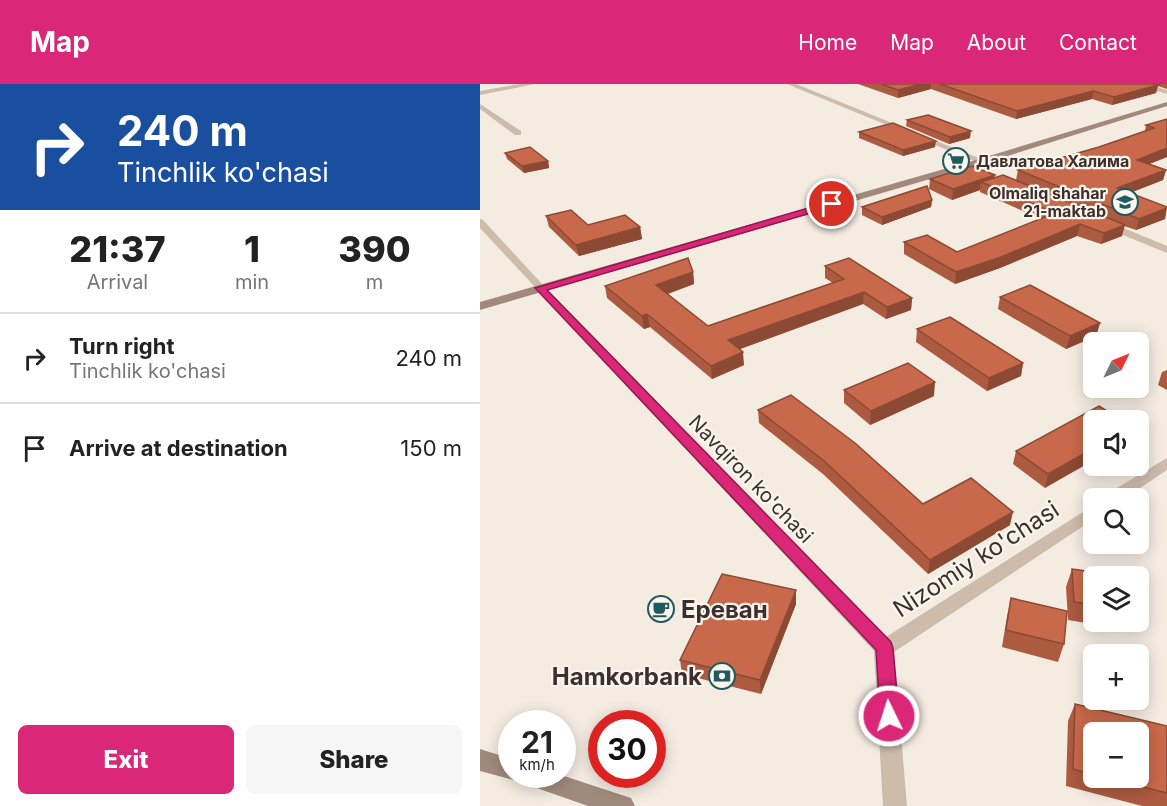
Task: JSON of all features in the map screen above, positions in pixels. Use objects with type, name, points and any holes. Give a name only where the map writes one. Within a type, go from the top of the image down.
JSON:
[{"type":"main road","points":[[480,306],[982,161],[1167,104]]},
{"type":"main road","points":[[480,760],[498,766]]},
{"type":"main road","points":[[566,788],[622,806]]},
{"type":"street","points":[[480,93],[532,84]]},
{"type":"street","points":[[790,84],[982,161]]},
{"type":"street","points":[[1138,84],[1167,92]]},
{"type":"street","points":[[480,106],[518,133]]},
{"type":"street","points":[[967,165],[988,174]]},
{"type":"street","points":[[1093,219],[1167,250]]},
{"type":"street","name":"Navqiron ko'chasi","points":[[480,222],[540,288],[885,648]]},
{"type":"street","points":[[1128,488],[1167,463]]},
{"type":"street","name":"Nizomiy ko'chasi","points":[[885,648],[1083,518]]},
{"type":"street","points":[[885,648],[895,806]]},
{"type":"building","points":[[881,84],[921,84],[898,90]]},
{"type":"building","points":[[940,84],[1158,85],[1114,97],[1093,91],[1017,111]]},
{"type":"building","points":[[928,115],[971,131],[950,137],[907,120]]},
{"type":"building","name":"Olmaliq shahar 21-maktab","points":[[1167,119],[1167,148],[1137,160],[1166,170],[1117,188],[1167,207],[1139,219],[1018,170],[1099,147],[1154,128],[1146,125]]},
{"type":"building","points":[[893,123],[936,141],[903,150],[859,132]]},
{"type":"building","points":[[530,147],[548,161],[522,166],[505,153]]},
{"type":"building","points":[[972,166],[995,175],[953,189],[930,179]]},
{"type":"building","points":[[1003,175],[1125,225],[1104,233],[1080,224],[1001,257],[956,272],[904,242],[927,235],[957,252],[1055,213],[981,182]]},
{"type":"building","points":[[927,186],[932,200],[882,217],[862,207]]},
{"type":"building","points":[[571,210],[588,225],[625,215],[640,227],[576,245],[546,216]]},
{"type":"building","points":[[688,258],[693,272],[656,285],[708,326],[844,279],[825,266],[849,258],[912,298],[887,307],[864,292],[728,340],[743,352],[711,366],[647,314],[642,316],[605,286]]},
{"type":"building","points":[[1030,285],[1100,323],[1070,336],[1000,297]]},
{"type":"building","points":[[950,317],[1023,363],[989,378],[917,329]]},
{"type":"building","points":[[908,363],[935,382],[871,411],[844,390]]},
{"type":"building","points":[[791,395],[855,443],[923,504],[971,478],[1013,512],[930,560],[823,460],[758,410]]},
{"type":"building","points":[[1099,406],[1105,410],[1092,410]]},
{"type":"building","points":[[1083,415],[1083,454],[1048,474],[1016,451]]},
{"type":"building","points":[[1072,569],[1083,571],[1083,603],[1074,602]]},
{"type":"building","points":[[722,574],[796,590],[760,680],[680,660]]},
{"type":"building","points":[[1011,598],[1067,611],[1064,644],[1006,630]]},
{"type":"building","points":[[1075,704],[1083,706],[1083,710],[1100,710],[1167,726],[1167,793],[1147,788],[1149,788],[1149,722],[1083,722],[1083,772],[1073,769]]},
{"type":"place","name":"Давлатова Халима","points":[[956,161]]},
{"type":"place","name":"Olmaliq shahar 21-maktab","points":[[1125,202]]},
{"type":"place","name":"Ереван","points":[[661,609]]},
{"type":"place","name":"Hamkorbank","points":[[722,676]]},
{"type":"route","points":[[832,204],[540,288],[885,648],[889,716]]}]
